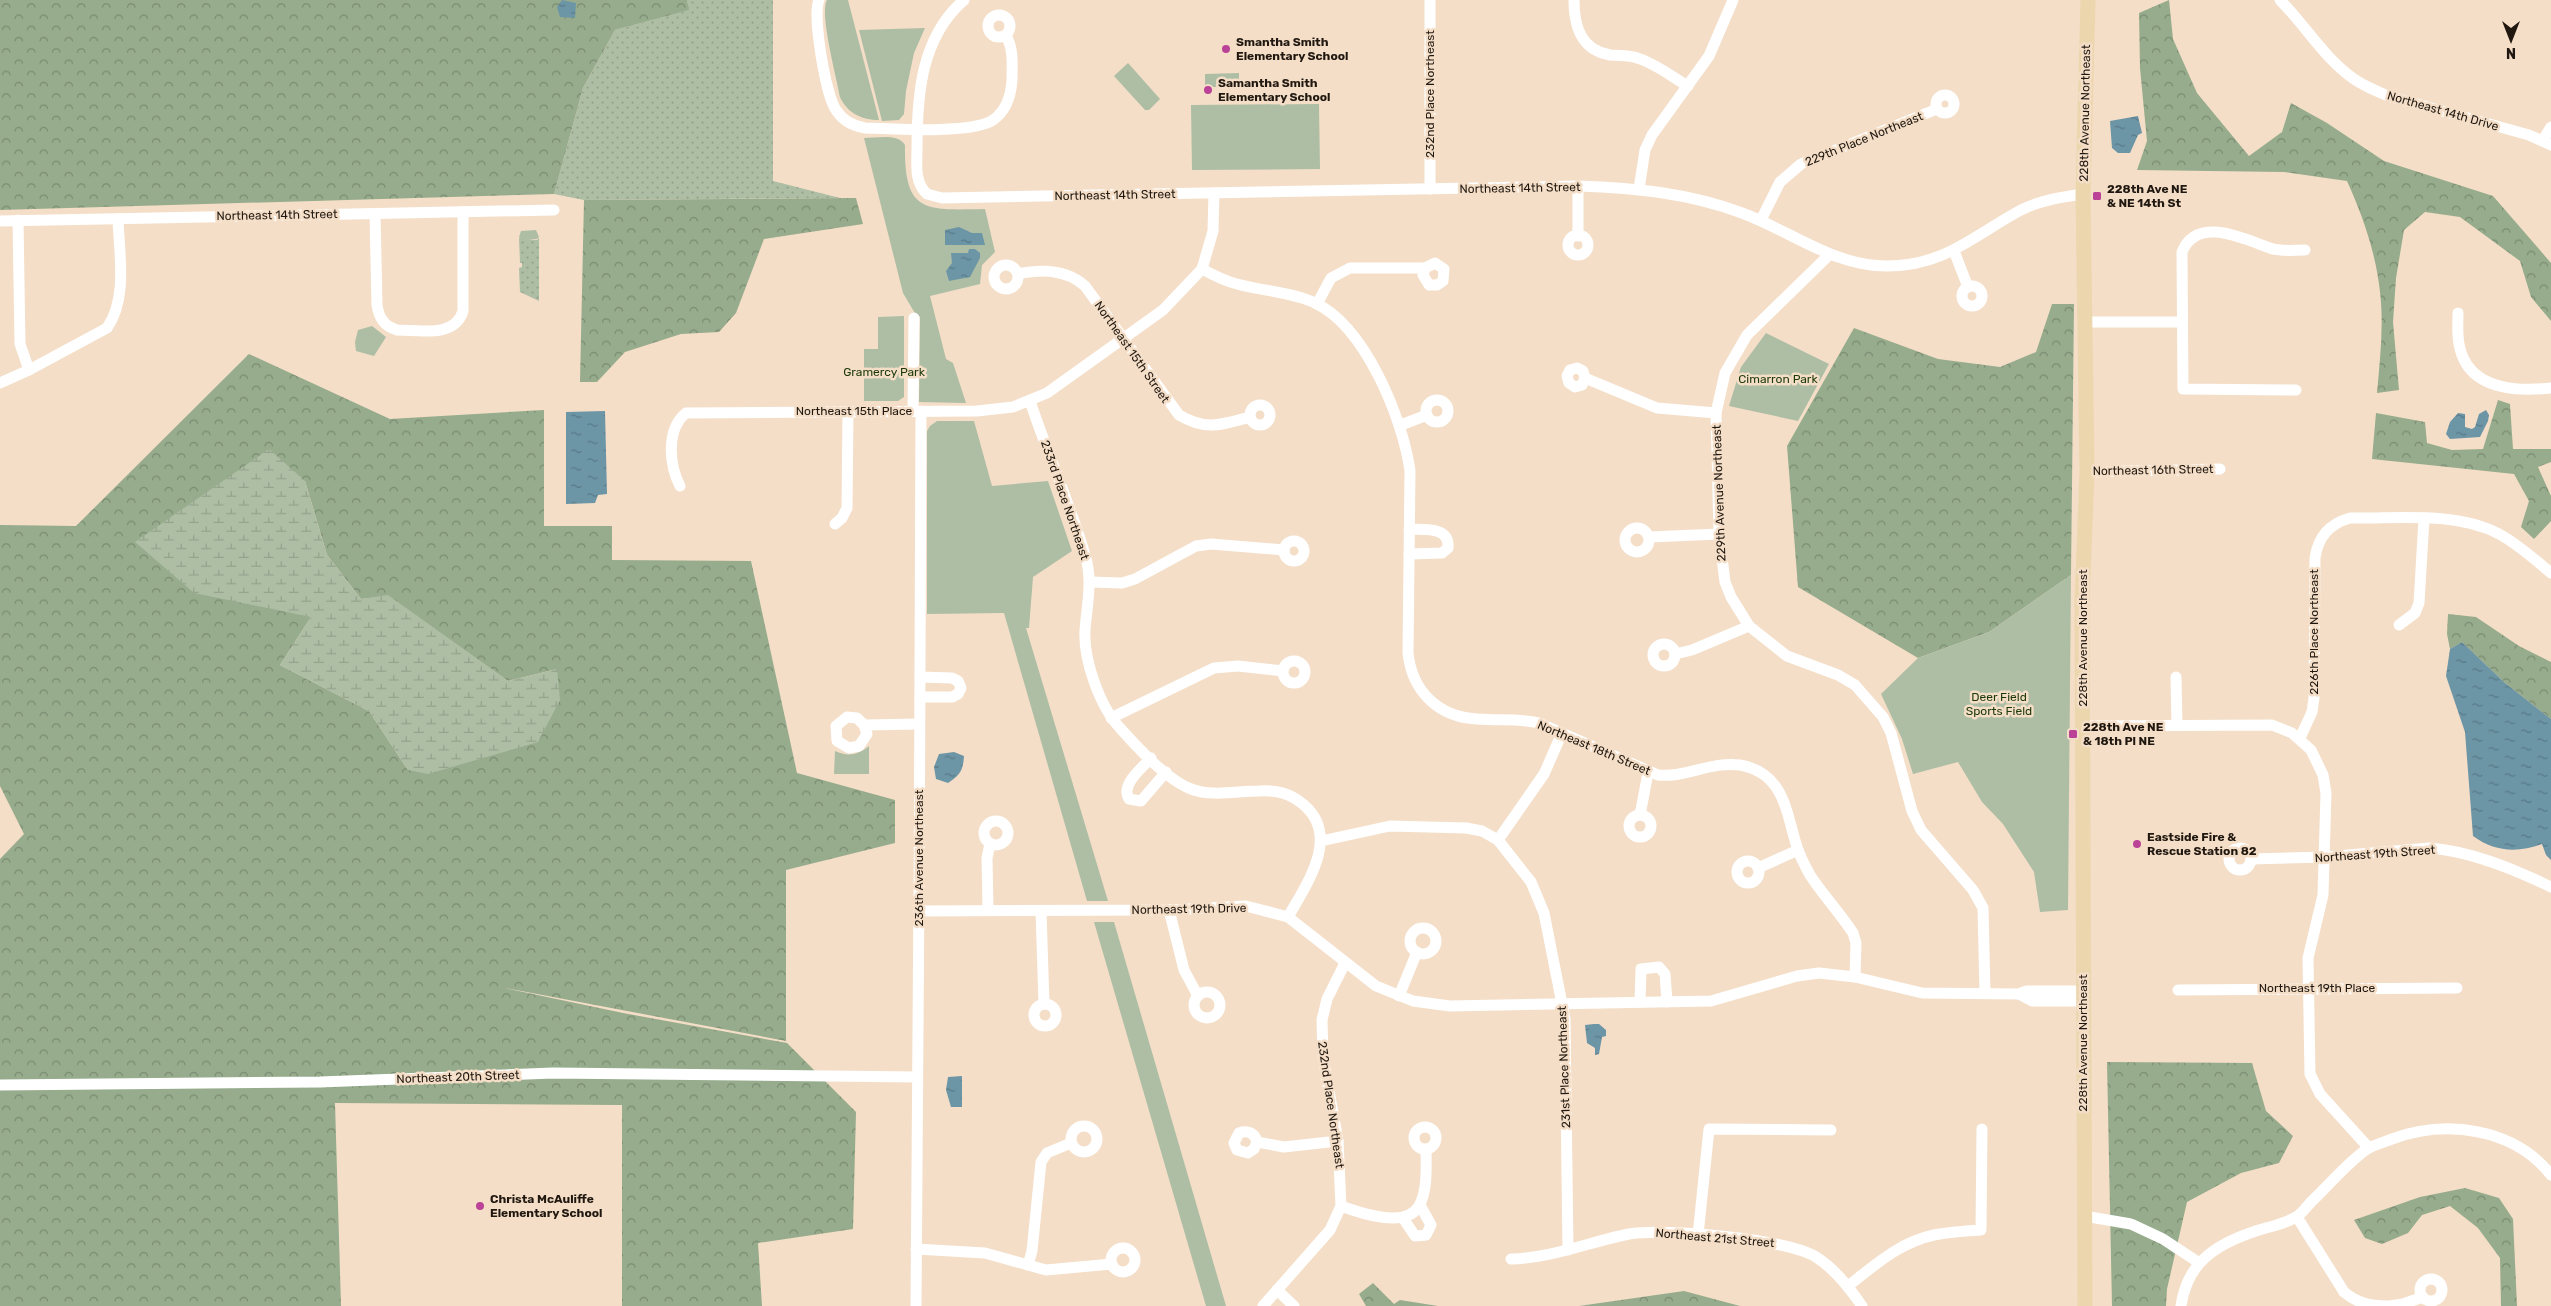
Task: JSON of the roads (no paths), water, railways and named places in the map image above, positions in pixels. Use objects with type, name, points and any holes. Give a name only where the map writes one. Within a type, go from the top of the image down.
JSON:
[{"type":"main road","name":"228th Avenue Northeast","points":[[2085,1306],[2082,996],[2082,603],[2087,472],[2083,194],[2088,0]]},
{"type":"street","points":[[819,0],[816,15],[818,34],[831,103],[842,118],[856,126],[865,128],[973,127],[984,125],[1000,115],[1012,89],[1012,54],[1006,36]]},
{"type":"street","points":[[917,129],[920,88],[925,61],[934,40],[947,19],[964,0]]},
{"type":"street","name":"232nd Place Northeast","points":[[1430,0],[1430,189]]},
{"type":"street","points":[[1574,0],[1577,28],[1580,37],[1587,45],[1609,54],[1630,56],[1645,61],[1688,86]]},
{"type":"street","points":[[1639,189],[1645,150],[1652,135],[1688,86],[1716,41],[1733,0]]},
{"type":"street","name":"Northeast 14th Drive","points":[[2280,0],[2329,56],[2353,78],[2369,88],[2388,96],[2547,143]]},
{"type":"street","name":"229th Place Northeast","points":[[1761,220],[1780,182],[1801,164],[1937,110]]},
{"type":"street","points":[[2547,143],[2551,127]]},
{"type":"street","name":"Northeast 14th Street","points":[[917,129],[917,177],[920,187],[927,194],[942,198],[1578,186],[1639,189],[1680,195],[1761,220],[1829,255],[1850,262],[1886,266],[1925,261],[1954,252],[2021,210],[2055,198],[2083,194]]},
{"type":"street","points":[[1578,186],[1578,236]]},
{"type":"street","points":[[1214,193],[1213,231],[1202,269],[1235,284],[1300,298],[1317,304],[1354,334],[1401,425],[1410,470],[1409,529],[1409,554],[1442,553],[1448,548],[1449,544],[1446,535],[1440,531],[1409,529]]},
{"type":"street","name":"Northeast 14th Street","points":[[0,221],[554,210]]},
{"type":"street","points":[[375,214],[377,305],[380,318],[390,328],[397,330],[447,329],[460,320],[463,311],[463,212]]},
{"type":"street","points":[[0,383],[29,370],[107,328],[114,318],[120,298],[118,219]]},
{"type":"street","points":[[18,220],[20,344],[29,370]]},
{"type":"street","points":[[2296,390],[2183,389],[2181,322],[2182,252],[2191,238],[2199,234],[2213,232],[2230,234],[2280,250],[2305,250]]},
{"type":"street","points":[[1954,252],[1968,287]]},
{"type":"street","name":"229th Avenue Northeast","points":[[1829,255],[1747,334],[1726,373],[1716,413],[1719,534],[1725,582],[1731,597],[1749,626],[1788,656],[1838,675],[1855,685],[1882,717],[1891,734],[1912,811],[1921,830],[1973,890],[1983,908],[1985,993]]},
{"type":"street","points":[[1317,304],[1331,278],[1350,268],[1425,268]]},
{"type":"street","name":"Northeast 15th Place","points":[[680,486],[673,467],[673,428],[679,419],[686,414],[695,412],[999,410],[1030,402],[1163,310],[1202,269]]},
{"type":"street","name":"Northeast 15th Street","points":[[1018,274],[1059,272],[1077,278],[1124,338],[1179,415],[1198,425],[1208,426],[1250,418]]},
{"type":"street","points":[[2458,313],[2458,343],[2462,356],[2479,378],[2499,387],[2551,388]]},
{"type":"street","name":"236th Avenue Northeast","points":[[914,318],[920,677],[916,1306]]},
{"type":"street","points":[[2085,322],[2181,322]]},
{"type":"street","points":[[1585,378],[1657,408],[1716,413]]},
{"type":"street","name":"233rd Place Northeast","points":[[1030,402],[1086,555],[1090,582],[1085,631],[1086,646],[1101,699],[1112,718],[1151,758],[1183,786],[1198,792],[1285,792],[1302,803],[1316,818],[1321,841],[1314,870],[1288,917]]},
{"type":"street","points":[[835,524],[842,518],[846,508],[848,411]]},
{"type":"street","points":[[1401,425],[1427,415]]},
{"type":"street","name":"Northeast 16th Street","points":[[2087,472],[2220,469]]},
{"type":"street","name":"226th Place Northeast","points":[[2300,738],[2312,712],[2314,698],[2314,558],[2323,534],[2340,521],[2350,518],[2424,519]]},
{"type":"street","points":[[2399,626],[2415,613],[2419,603],[2424,519],[2459,521],[2498,533],[2551,573]]},
{"type":"street","points":[[1649,537],[1719,534]]},
{"type":"street","points":[[1090,582],[1122,583],[1136,579],[1196,546],[1211,544],[1284,550]]},
{"type":"street","name":"Northeast 18th Street","points":[[1409,554],[1410,665],[1417,686],[1440,709],[1464,717],[1524,719],[1562,733],[1648,773],[1678,776],[1727,764],[1742,766],[1772,782],[1785,802],[1798,850]]},
{"type":"street","points":[[1675,654],[1692,650],[1749,626]]},
{"type":"street","points":[[1112,718],[1214,668],[1238,666],[1283,671]]},
{"type":"street","points":[[920,677],[952,678],[958,681],[961,688],[958,694],[952,697],[920,697]]},
{"type":"street","points":[[2176,677],[2177,725]]},
{"type":"street","points":[[864,725],[919,724]]},
{"type":"street","points":[[2083,726],[2272,725],[2283,728],[2300,738],[2311,750],[2323,774],[2326,793],[2326,858],[2321,910],[2309,948],[2309,1062],[2314,1085],[2369,1148]]},
{"type":"street","points":[[1321,841],[1390,826],[1416,825],[1466,828],[1482,831],[1498,840],[1544,774],[1562,733]]},
{"type":"street","points":[[1151,758],[1127,786],[1126,793],[1129,799],[1141,801],[1166,772]]},
{"type":"street","points":[[1640,815],[1648,773]]},
{"type":"street","name":"231st Place Northeast","points":[[1498,840],[1522,868],[1537,893],[1544,913],[1563,1002],[1565,1020],[1568,1250]]},
{"type":"street","points":[[988,910],[987,858],[990,844]]},
{"type":"street","name":"Northeast 19th Street","points":[[2251,859],[2326,858],[2429,848],[2448,850],[2471,856],[2551,887]]},
{"type":"street","points":[[1758,868],[1798,850],[1811,875],[1853,934],[1857,952],[1855,977]]},
{"type":"street","name":"Northeast 19th Drive","points":[[920,911],[1170,910],[1246,906],[1288,917],[1376,986],[1399,996],[1429,1004],[1450,1006],[1563,1002],[1711,1001],[1809,974],[1831,973],[1922,993],[2020,994],[2032,1001],[2082,996]]},
{"type":"street","points":[[1170,910],[1184,970],[1198,996]]},
{"type":"street","points":[[1041,911],[1044,1004]]},
{"type":"street","points":[[1399,996],[1417,952]]},
{"type":"street","name":"232nd Place Northeast","points":[[1263,1306],[1330,1230],[1341,1206],[1338,1141],[1323,1057],[1322,1020],[1327,999],[1345,963]]},
{"type":"street","points":[[1640,1002],[1639,978],[1642,970],[1651,967],[1659,967],[1665,974],[1667,1002]]},
{"type":"street","name":"Northeast 19th Place","points":[[2178,990],[2457,988]]},
{"type":"street","name":"Northeast 20th Street","points":[[0,1085],[320,1082],[553,1074],[917,1078]]},
{"type":"street","points":[[1698,1235],[1709,1129],[1831,1130]]},
{"type":"street","points":[[1862,1306],[1848,1286],[1883,1258],[1916,1240],[1935,1234],[1981,1230],[1982,1129]]},
{"type":"street","points":[[2181,1306],[2188,1280],[2198,1262],[2206,1255],[2236,1239],[2297,1217],[2369,1148],[2403,1135],[2423,1130],[2468,1130],[2510,1142],[2532,1155],[2551,1175]]},
{"type":"street","points":[[1256,1142],[1284,1147],[1338,1141]]},
{"type":"street","points":[[1028,1264],[1032,1251],[1041,1162],[1047,1153],[1071,1143]]},
{"type":"street","points":[[1341,1206],[1362,1214],[1403,1218],[1412,1214],[1420,1205],[1426,1179],[1426,1149]]},
{"type":"street","points":[[1403,1218],[1415,1236],[1426,1235],[1431,1225],[1420,1205]]},
{"type":"street","points":[[2084,1216],[2131,1224],[2163,1239],[2198,1262]]},
{"type":"street","points":[[2297,1217],[2344,1292],[2352,1299],[2364,1303],[2388,1306],[2403,1304],[2423,1297]]},
{"type":"street","name":"Northeast 21st Street","points":[[1511,1259],[1536,1258],[1631,1234],[1698,1235],[1787,1245],[1802,1250],[1831,1268],[1848,1286]]},
{"type":"street","points":[[916,1249],[985,1253],[1059,1270],[1112,1264]]},
{"type":"street","points":[[1277,1290],[1294,1306]]},
{"type":"water","points":[[562,0],[576,3],[575,18],[560,17],[557,7]]},
{"type":"water","points":[[2138,116],[2142,133],[2138,135],[2130,153],[2118,153],[2112,148],[2110,121]]},
{"type":"water","points":[[959,227],[972,233],[982,233],[985,245],[945,245],[945,230]]},
{"type":"water","points":[[969,249],[975,249],[980,253],[980,258],[970,277],[949,281],[946,271],[952,263],[951,253],[968,253]]},
{"type":"water","points":[[2486,410],[2489,415],[2488,421],[2480,437],[2450,439],[2446,434],[2450,422],[2458,413],[2465,414],[2465,427],[2472,429],[2475,427],[2479,414]]},
{"type":"water","points":[[605,411],[607,494],[598,495],[595,503],[566,504],[566,412]]},
{"type":"water","points":[[2462,642],[2505,683],[2551,719],[2551,860],[2546,855],[2542,844],[2524,849],[2506,849],[2490,845],[2473,836],[2465,732],[2446,676],[2450,649]]},
{"type":"water","points":[[954,752],[964,756],[960,772],[948,783],[936,779],[934,767],[939,754]]},
{"type":"water","points":[[1599,1024],[1606,1030],[1606,1036],[1602,1037],[1599,1054],[1595,1055],[1595,1048],[1587,1043],[1585,1025]]},
{"type":"water","points":[[962,1076],[962,1107],[951,1107],[946,1090],[948,1077]]},
{"type":"place","name":"Smantha Smith Elementary School","points":[[1226,49]]},
{"type":"place","name":"Samantha Smith Elementary School","points":[[1208,90]]},
{"type":"place","name":"228th Ave NE & NE 14th St","points":[[2097,196]]},
{"type":"place","name":"228th Ave NE & 18th Pl NE","points":[[2073,734]]},
{"type":"place","name":"Eastside Fire & Rescue Station 82","points":[[2137,844]]},
{"type":"place","name":"Christa McAuliffe Elementary School","points":[[480,1206]]},
{"type":"park label","name":"Gramercy Park","points":[[884,372]]},
{"type":"park label","name":"Cimarron Park","points":[[1778,379]]},
{"type":"park label","name":"Deer Field Sports Field","points":[[1999,704]]}]
